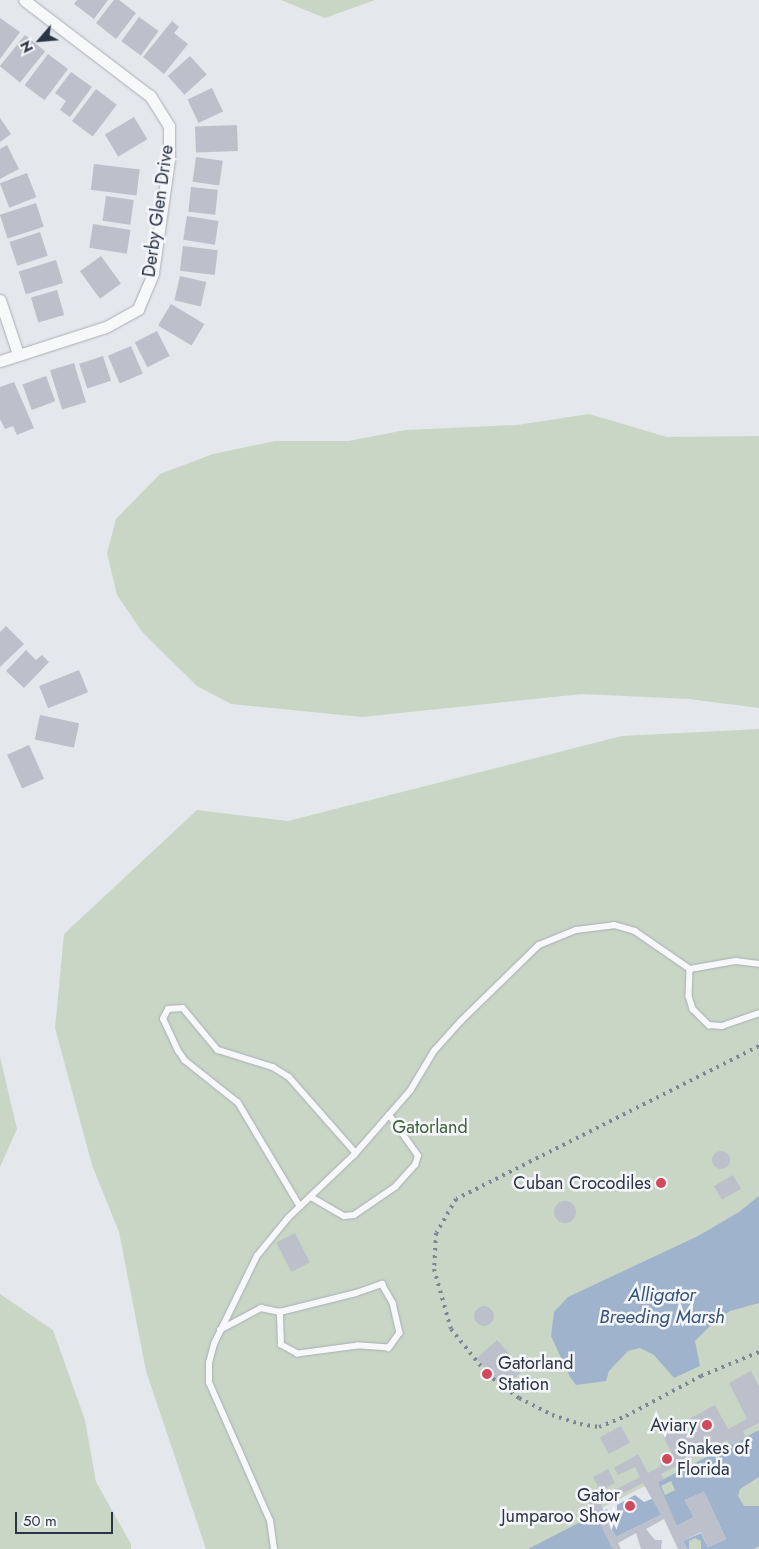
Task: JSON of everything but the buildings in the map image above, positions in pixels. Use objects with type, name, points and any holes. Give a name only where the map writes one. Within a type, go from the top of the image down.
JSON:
[{"type":"street","name":"Derby Glen Drive","points":[[0,361],[106,327],[138,309],[153,273],[169,160],[169,126],[150,96],[24,0]]},
{"type":"street","points":[[0,300],[18,354]]},
{"type":"lane","points":[[274,1549],[270,1521],[209,1383],[209,1363],[220,1330],[258,1256],[311,1196],[356,1153],[410,1092],[434,1051],[539,945],[576,930],[614,925],[634,931],[690,969],[736,961],[759,964]]},
{"type":"lane","points":[[690,969],[688,996],[693,1009],[708,1025],[722,1026],[759,1013]]},
{"type":"lane","points":[[300,1208],[238,1103],[185,1061],[178,1051],[163,1018],[168,1009],[183,1008],[218,1050],[273,1067],[289,1077],[356,1153]]},
{"type":"lane","points":[[311,1196],[344,1216],[354,1215],[395,1187],[415,1166],[418,1156],[389,1115]]},
{"type":"lane","points":[[220,1330],[261,1308],[280,1312],[356,1293],[382,1284],[393,1303],[400,1333],[389,1348],[358,1346],[298,1354],[280,1345],[280,1312]]},
{"type":"green space","points":[[281,0],[375,0],[325,18]]},
{"type":"green space","points":[[589,414],[667,437],[759,436],[759,708],[689,699],[582,694],[362,717],[231,704],[197,686],[143,633],[117,595],[107,553],[116,519],[160,474],[213,454],[275,441],[349,441],[405,430],[517,425]]},
{"type":"green space","name":"Gatorland","points":[[759,729],[759,1549],[206,1549],[146,1371],[119,1232],[92,1165],[55,1028],[64,934],[197,810],[288,821],[622,736]]},
{"type":"green space","points":[[0,1057],[17,1129],[0,1167]]},
{"type":"green space","points":[[0,1294],[53,1330],[85,1420],[96,1482],[131,1544],[131,1549],[0,1549]]},
{"type":"water","name":"Alligator Breeding Marsh","points":[[759,1196],[759,1303],[730,1311],[713,1323],[695,1341],[700,1366],[674,1378],[654,1355],[640,1348],[628,1351],[609,1371],[606,1381],[576,1385],[570,1377],[551,1336],[554,1312],[568,1297],[698,1236],[739,1212]]},
{"type":"water","points":[[759,1430],[759,1477],[740,1489],[738,1496],[744,1506],[759,1506],[759,1546],[754,1549],[701,1549],[701,1541],[695,1538],[689,1541],[689,1549],[528,1549]],"holes":[[[671,1481],[675,1490],[665,1495],[661,1486]]]},
{"type":"pier","points":[[645,1486],[677,1526],[694,1517],[685,1500],[704,1492],[726,1539],[708,1547],[701,1533],[683,1541],[687,1549],[613,1549],[596,1511]],"holes":[[[635,1495],[644,1502],[654,1498],[661,1515],[616,1537],[603,1511],[607,1509],[612,1516],[617,1513],[617,1505],[624,1501],[634,1514],[628,1499]]]},
{"type":"railway","points":[[759,1046],[456,1199],[436,1233],[434,1269],[451,1329],[487,1374],[519,1398],[552,1415],[580,1424],[599,1427],[626,1416],[701,1376],[759,1352]]},
{"type":"place","name":"Cuban Crocodiles","points":[[661,1183]]},
{"type":"place","name":"Gatorland Station","points":[[487,1374]]},
{"type":"place","name":"Aviary","points":[[707,1425]]},
{"type":"place","name":"Snakes of Florida","points":[[667,1459]]},
{"type":"place","name":"Gator Jumparoo Show","points":[[630,1506]]}]
